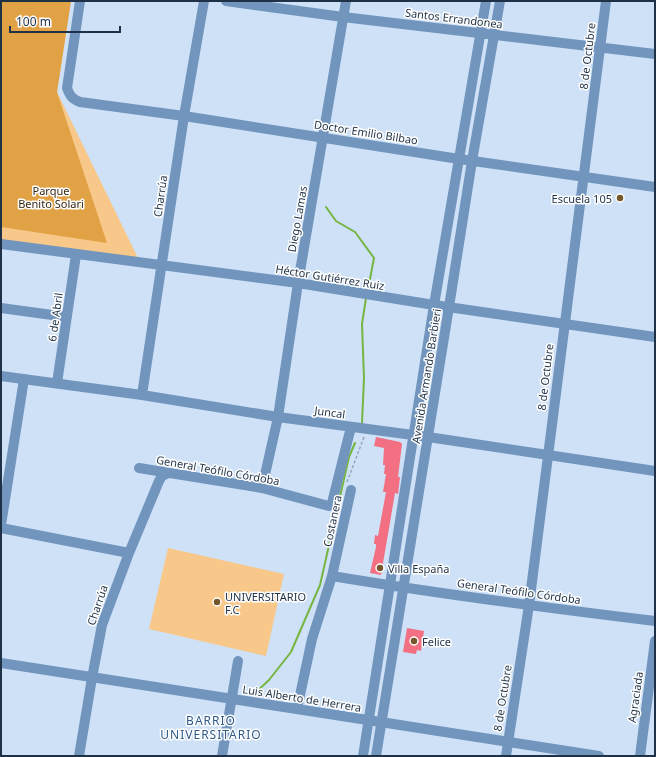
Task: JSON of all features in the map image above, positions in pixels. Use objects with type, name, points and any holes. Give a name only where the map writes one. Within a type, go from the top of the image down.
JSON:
[{"type":"street","name":"Doctor Emilio Bilbao","points":[[80,1],[67,88],[69,95],[74,100],[80,102],[184,116],[472,161],[655,187]]},
{"type":"street","name":"Charrúa","points":[[142,395],[184,116],[204,1]]},
{"type":"street","name":"Santos Errandonea","points":[[226,1],[343,17],[655,54]]},
{"type":"street","name":"Diego Lamas","points":[[262,488],[278,417],[298,283],[346,1]]},
{"type":"street","name":"Avenida Armando Barbieri","points":[[363,756],[434,305],[486,1]]},
{"type":"street","name":"Avenida Armando Barbieri","points":[[376,756],[472,161],[500,1]]},
{"type":"street","name":"8 de Octubre","points":[[506,756],[529,605],[606,1]]},
{"type":"street","name":"Héctor Gutiérrez Ruiz","points":[[1,244],[298,283],[434,305],[655,337]]},
{"type":"street","name":"6 de Abril","points":[[57,383],[76,255]]},
{"type":"street","points":[[1,308],[68,317]]},
{"type":"street","name":"Juncal","points":[[1,376],[142,395],[278,417],[428,437],[655,471]]},
{"type":"street","points":[[1,525],[24,379]]},
{"type":"street","name":"General Teófilo Córdoba","points":[[139,468],[262,488],[329,506],[332,503],[351,427]]},
{"type":"street","name":"Charrúa","points":[[79,756],[102,625],[129,553],[159,481],[162,476],[168,473]]},
{"type":"street","name":"Costanera","points":[[297,709],[312,639],[332,576],[351,490]]},
{"type":"street","points":[[1,528],[129,553]]},
{"type":"street","name":"General Teófilo Córdoba","points":[[332,576],[390,586],[655,621]]},
{"type":"street","name":"Agraciada","points":[[640,756],[655,641]]},
{"type":"street","points":[[222,756],[238,661]]},
{"type":"street","name":"Luis Alberto de Herrera","points":[[1,664],[599,756]]},
{"type":"path","name":"Costanera","points":[[351,490],[346,486],[362,440],[368,429]]},
{"type":"green space","name":"Parque Benito Solari","points":[[1,1],[71,1],[57,92],[138,258],[1,240]]},
{"type":"green space","name":"Parque Benito Solari","points":[[1,1],[71,1],[57,92],[107,243],[1,227]]},
{"type":"green space","name":"UNIVERSITARIO F.C","points":[[168,548],[284,574],[266,656],[149,629]]},
{"type":"building","points":[[376,437],[400,442],[402,444],[398,477],[400,477],[398,494],[395,493],[381,575],[370,573],[376,547],[376,544],[374,544],[375,535],[378,536],[386,492],[383,492],[386,474],[384,474],[385,465],[383,465],[384,448],[374,446]]},
{"type":"building","name":"Felice","points":[[407,628],[424,631],[421,651],[417,650],[416,654],[403,652]]},
{"type":"waterway","points":[[326,207],[336,221],[355,232],[374,258],[369,284]]},
{"type":"waterway","points":[[362,423],[364,378],[362,324],[366,298]]},
{"type":"waterway","points":[[254,694],[269,680],[291,652],[320,585],[349,457],[355,443]]},
{"type":"place","name":"Escuela 105","points":[[620,198]]},
{"type":"place","name":"Villa España","points":[[380,568]]},
{"type":"place","name":"UNIVERSITARIO F.C","points":[[217,602]]},
{"type":"place","name":"Felice","points":[[414,641]]},
{"type":"district","name":"BARRIO UNIVERSITARIO","points":[[211,727]]}]
